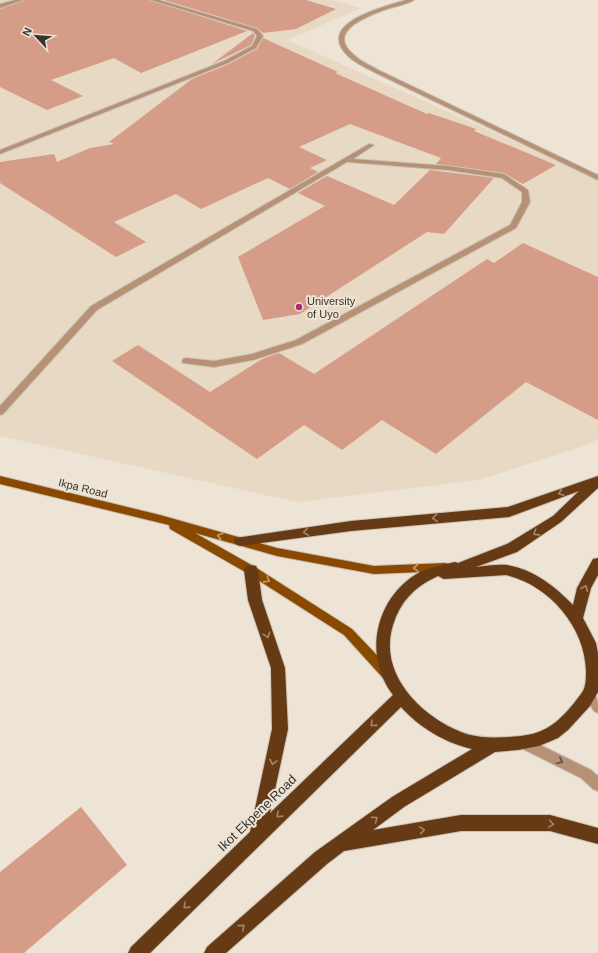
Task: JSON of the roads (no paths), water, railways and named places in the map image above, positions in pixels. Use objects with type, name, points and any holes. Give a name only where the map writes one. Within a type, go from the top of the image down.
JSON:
[{"type":"highway","points":[[240,541],[351,526],[509,512],[598,481]]},
{"type":"highway","points":[[450,570],[509,570],[541,584],[558,596],[577,616],[590,641],[595,668],[590,695],[557,732],[526,744],[491,746],[456,737],[425,721],[400,697],[387,674],[381,648],[384,625],[393,603],[410,586],[430,574],[450,570],[512,548],[557,518],[598,481]]},
{"type":"highway","points":[[577,616],[584,588],[598,563]]},
{"type":"highway","points":[[251,570],[255,600],[278,668],[280,729],[257,837]]},
{"type":"highway","name":"Ikot Ekpene Road","points":[[137,953],[400,697]]},
{"type":"highway","points":[[213,953],[321,858],[398,802],[491,746]]},
{"type":"highway","points":[[342,843],[461,823],[550,823],[598,836]]},
{"type":"main road","name":"Ikpa Road","points":[[0,480],[160,518]]},
{"type":"main road","points":[[160,518],[277,552],[374,570],[450,570]]},
{"type":"main road","points":[[160,518],[251,570],[348,632],[387,674]]},
{"type":"street","points":[[0,6],[20,0]]},
{"type":"street","points":[[0,152],[226,62],[254,47],[260,36],[255,30],[154,0]]},
{"type":"street","points":[[411,0],[369,15],[350,25],[342,34],[341,41],[344,48],[351,56],[376,71],[598,178]]},
{"type":"street","points":[[0,412],[94,308],[371,145]]},
{"type":"street","points":[[186,361],[214,364],[253,357],[299,342],[513,226],[526,202],[526,191],[504,176],[448,168],[346,160]]},
{"type":"street","points":[[590,695],[598,707]]},
{"type":"street","points":[[526,744],[586,774],[598,785]]},
{"type":"place","name":"University of Uyo","points":[[299,307]]}]
